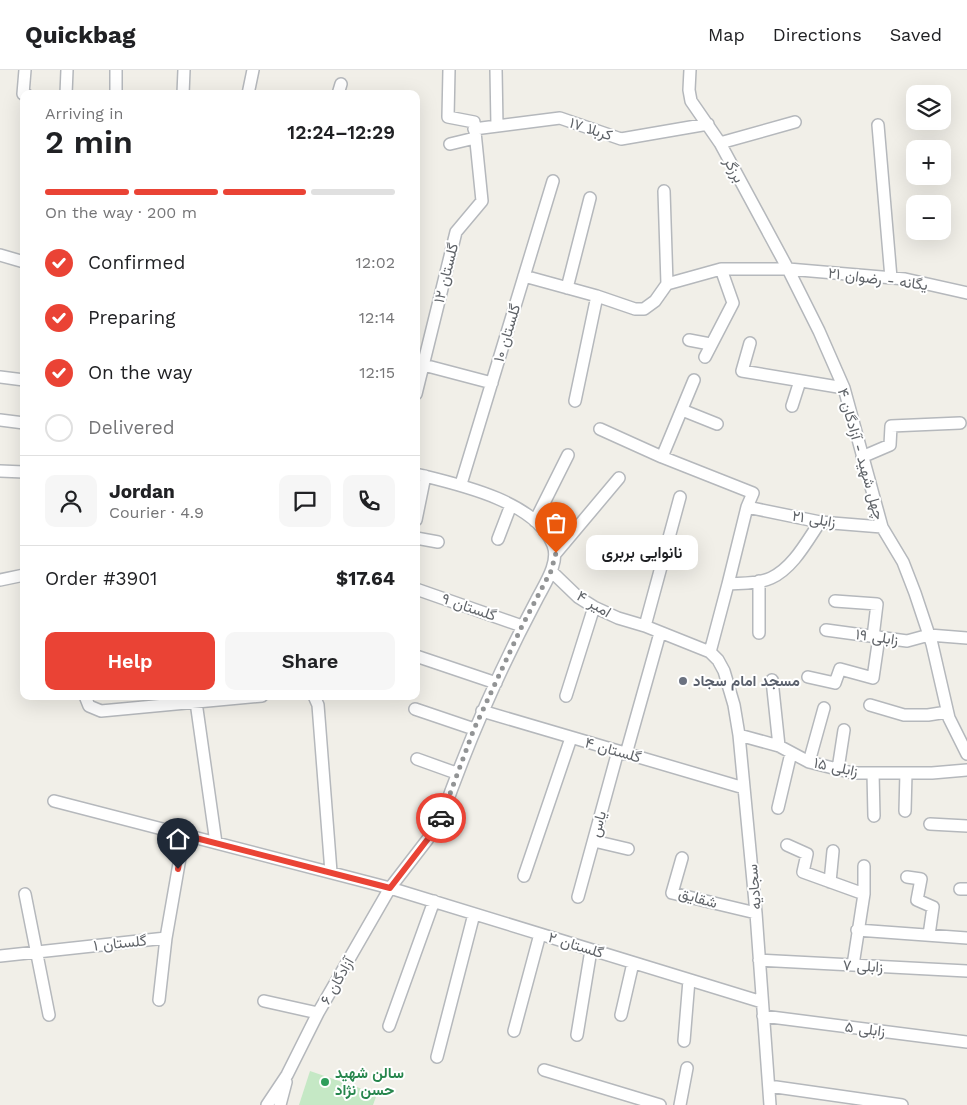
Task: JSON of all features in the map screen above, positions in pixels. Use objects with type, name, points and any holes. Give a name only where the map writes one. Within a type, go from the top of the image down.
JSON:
[{"type":"street","points":[[23,90],[25,70]]},
{"type":"street","points":[[66,90],[67,70]]},
{"type":"street","points":[[116,70],[116,90]]},
{"type":"street","points":[[183,90],[184,70]]},
{"type":"street","points":[[249,90],[253,70]]},
{"type":"street","points":[[449,70],[448,116],[474,122],[475,134]]},
{"type":"street","points":[[496,70],[496,126]]},
{"type":"street","name":"برزگر","points":[[690,70],[689,90],[691,101],[720,143],[788,269]]},
{"type":"street","name":"کربلا ۱۷","points":[[450,144],[496,126],[560,118],[621,139],[708,124]]},
{"type":"street","points":[[720,143],[795,122]]},
{"type":"street","points":[[878,125],[891,278]]},
{"type":"street","name":"گلستان ۱۲","points":[[420,364],[456,232],[482,201],[475,134]]},
{"type":"street","name":"گلستان ۱۰","points":[[461,484],[553,181]]},
{"type":"street","points":[[524,276],[597,296],[635,309],[644,309],[655,301],[667,284],[664,191]]},
{"type":"street","points":[[567,288],[590,198]]},
{"type":"street","points":[[0,255],[20,261]]},
{"type":"street","points":[[705,357],[733,302],[721,269]]},
{"type":"street","name":"یگانه - رضوان ۲۱","points":[[667,284],[721,269],[788,269],[891,278],[967,293]]},
{"type":"street","name":"چهل شهید - آزادگان ۴","points":[[788,269],[819,331],[844,388],[882,527],[903,562],[915,593],[929,636],[947,712],[967,754]]},
{"type":"street","points":[[575,401],[597,296]]},
{"type":"street","points":[[689,340],[710,344]]},
{"type":"street","points":[[750,343],[742,371],[844,388]]},
{"type":"street","points":[[420,364],[492,383]]},
{"type":"street","points":[[0,377],[20,380]]},
{"type":"street","points":[[662,457],[694,380]]},
{"type":"street","points":[[792,406],[800,381]]},
{"type":"street","points":[[682,410],[717,424]]},
{"type":"street","points":[[0,420],[20,422]]},
{"type":"street","points":[[862,457],[890,445],[890,426],[960,422]]},
{"type":"street","points":[[600,429],[662,457],[752,493],[710,652]]},
{"type":"street","points":[[535,521],[568,455]]},
{"type":"street","points":[[0,471],[20,472]]},
{"type":"street","points":[[420,475],[461,484],[511,505],[535,521],[549,536],[556,553]]},
{"type":"street","points":[[551,571],[556,553],[619,478]]},
{"type":"street","points":[[644,626],[680,497]]},
{"type":"street","points":[[498,539],[511,505]]},
{"type":"street","name":"زابلی ۲۱","points":[[747,507],[820,522],[882,527]]},
{"type":"street","points":[[728,584],[770,579],[784,570],[820,522]]},
{"type":"street","points":[[420,539],[438,542]]},
{"type":"street","name":"امیر ۴","points":[[551,571],[578,597],[594,607],[618,618],[644,626],[710,652]]},
{"type":"street","name":"آزادگان ۶","points":[[267,1105],[287,1075],[318,1013],[390,888],[434,831],[441,819],[456,773],[474,729],[522,626],[551,571]]},
{"type":"street","points":[[0,580],[20,576]]},
{"type":"street","points":[[759,633],[760,581]]},
{"type":"street","name":"گلستان ۹","points":[[420,590],[522,626]]},
{"type":"street","points":[[808,677],[835,683],[840,669],[873,678],[877,604],[835,601]]},
{"type":"street","points":[[566,696],[594,607]]},
{"type":"street","name":"زابلی ۱۹","points":[[826,630],[907,641],[929,636],[967,638]]},
{"type":"street","name":"یاس","points":[[578,897],[660,633]]},
{"type":"street","name":"سجادیه","points":[[710,652],[718,660],[724,671],[734,705],[739,735],[756,913],[770,1105]]},
{"type":"street","points":[[420,657],[496,682]]},
{"type":"street","points":[[772,680],[779,746]]},
{"type":"street","points":[[87,700],[89,706],[100,711],[156,701],[196,702],[218,700]]},
{"type":"street","points":[[316,700],[318,705],[331,872]]},
{"type":"street","points":[[196,702],[216,843]]},
{"type":"street","points":[[870,705],[904,715],[928,715],[947,712]]},
{"type":"street","points":[[809,762],[824,708]]},
{"type":"street","points":[[415,709],[474,729]]},
{"type":"street","name":"گلستان ۴","points":[[482,712],[744,788]]},
{"type":"street","points":[[838,769],[844,730]]},
{"type":"street","name":"زابلی ۱۵","points":[[739,735],[779,746],[809,762],[853,773],[967,770]]},
{"type":"street","points":[[524,876],[571,738]]},
{"type":"street","points":[[778,808],[792,753]]},
{"type":"street","points":[[417,758],[456,773]]},
{"type":"street","points":[[873,773],[874,816]]},
{"type":"street","points":[[905,811],[906,773]]},
{"type":"street","points":[[54,802],[390,888]]},
{"type":"street","points":[[930,824],[967,826]]},
{"type":"street","name":"گلستان ۱","points":[[0,956],[166,938],[184,835]]},
{"type":"street","points":[[594,841],[628,849]]},
{"type":"street","points":[[787,846],[807,854],[803,872],[864,894]]},
{"type":"street","points":[[830,882],[833,851]]},
{"type":"street","name":"شقایق","points":[[682,858],[672,893],[756,913]]},
{"type":"street","points":[[853,965],[864,894],[864,866]]},
{"type":"street","points":[[907,877],[921,878],[917,900],[933,907],[929,935]]},
{"type":"street","name":"گلستان ۲","points":[[390,888],[762,1002]]},
{"type":"street","points":[[25,894],[49,1015]]},
{"type":"street","points":[[389,1026],[434,901]]},
{"type":"street","points":[[437,1057],[474,914]]},
{"type":"street","points":[[857,930],[967,938]]},
{"type":"street","points":[[514,1031],[540,934]]},
{"type":"street","points":[[159,1000],[166,938]]},
{"type":"street","points":[[577,1034],[591,950]]},
{"type":"street","name":"زابلی ۷","points":[[759,960],[967,971]]},
{"type":"street","points":[[621,1015],[633,962]]},
{"type":"street","points":[[684,1041],[689,980]]},
{"type":"street","points":[[264,1001],[318,1013]]},
{"type":"street","name":"زابلی ۵","points":[[763,1016],[967,1042]]},
{"type":"street","points":[[680,1105],[687,1068]]},
{"type":"street","points":[[544,1070],[660,1105]]},
{"type":"street","name":"آزادگان ۶","points":[[280,1105],[287,1075]]},
{"type":"street","points":[[768,1086],[902,1105]]},
{"type":"green space","name":"سالن شهید حسن نژاد","points":[[310,1071],[377,1094],[373,1105],[299,1105]]},
{"type":"way so far","points":[[441,818],[456,773],[474,729],[522,626],[551,571],[556,553]]},
{"type":"place","name":"نانوایی بربری","points":[[556,553]]},
{"type":"place","name":"مسجد امام سجاد","points":[[683,681]]},
{"type":"place","name":"سالن شهید حسن نژاد","points":[[325,1082]]},
{"type":"route","points":[[178,869],[184,835],[390,888],[434,831],[441,818]]}]
